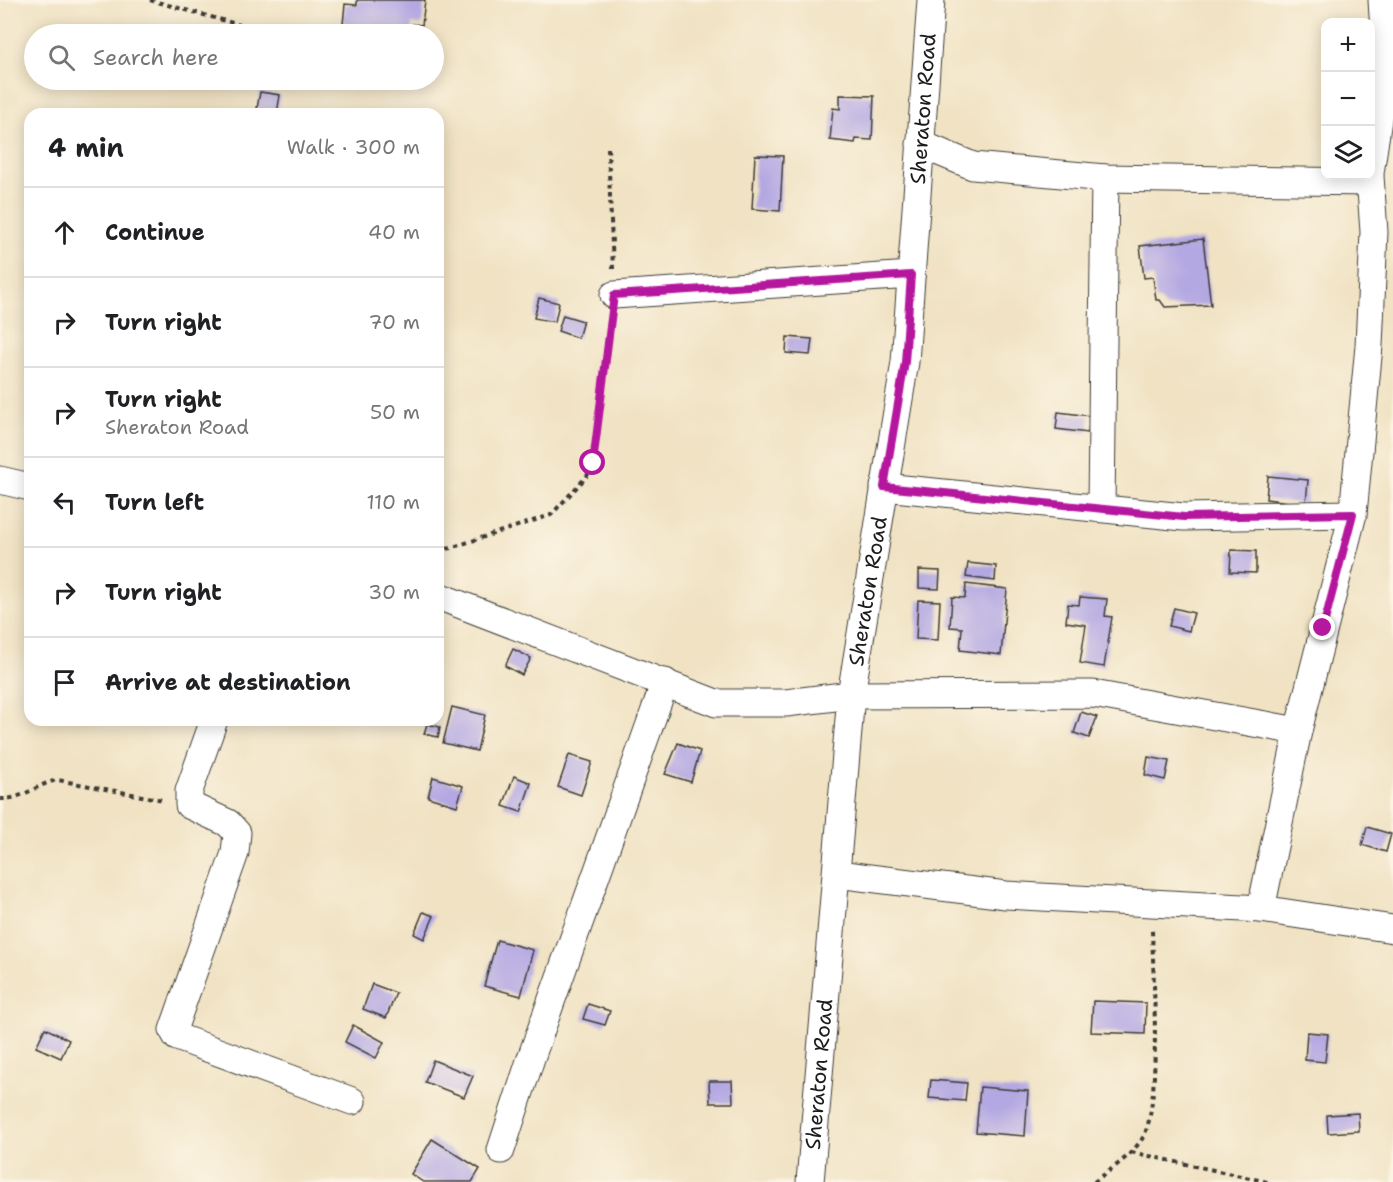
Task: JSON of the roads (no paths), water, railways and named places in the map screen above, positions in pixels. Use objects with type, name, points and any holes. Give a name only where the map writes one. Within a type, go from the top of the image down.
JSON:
[{"type":"street","name":"Sheraton Road","points":[[810,1182],[851,696],[905,362],[931,0]]},
{"type":"street","points":[[1375,142],[1386,65],[1382,0]]},
{"type":"street","points":[[921,144],[973,166],[1105,178],[1321,177]]},
{"type":"street","points":[[1101,508],[1105,178]]},
{"type":"street","points":[[1261,909],[1298,731],[1353,514],[1369,346],[1384,240],[1371,180]]},
{"type":"street","points":[[614,295],[911,275]]},
{"type":"street","points":[[0,480],[24,486]]},
{"type":"street","points":[[884,487],[1184,517],[1353,514]]},
{"type":"street","points":[[444,598],[716,703],[786,703],[851,696],[1093,694],[1298,731]]},
{"type":"street","points":[[501,1150],[531,1058],[665,682]]},
{"type":"street","points":[[212,726],[189,791],[189,805],[228,823],[237,833],[235,853],[173,1030],[177,1037],[352,1101]]},
{"type":"street","points":[[837,874],[1006,895],[1261,909],[1393,929]]}]
